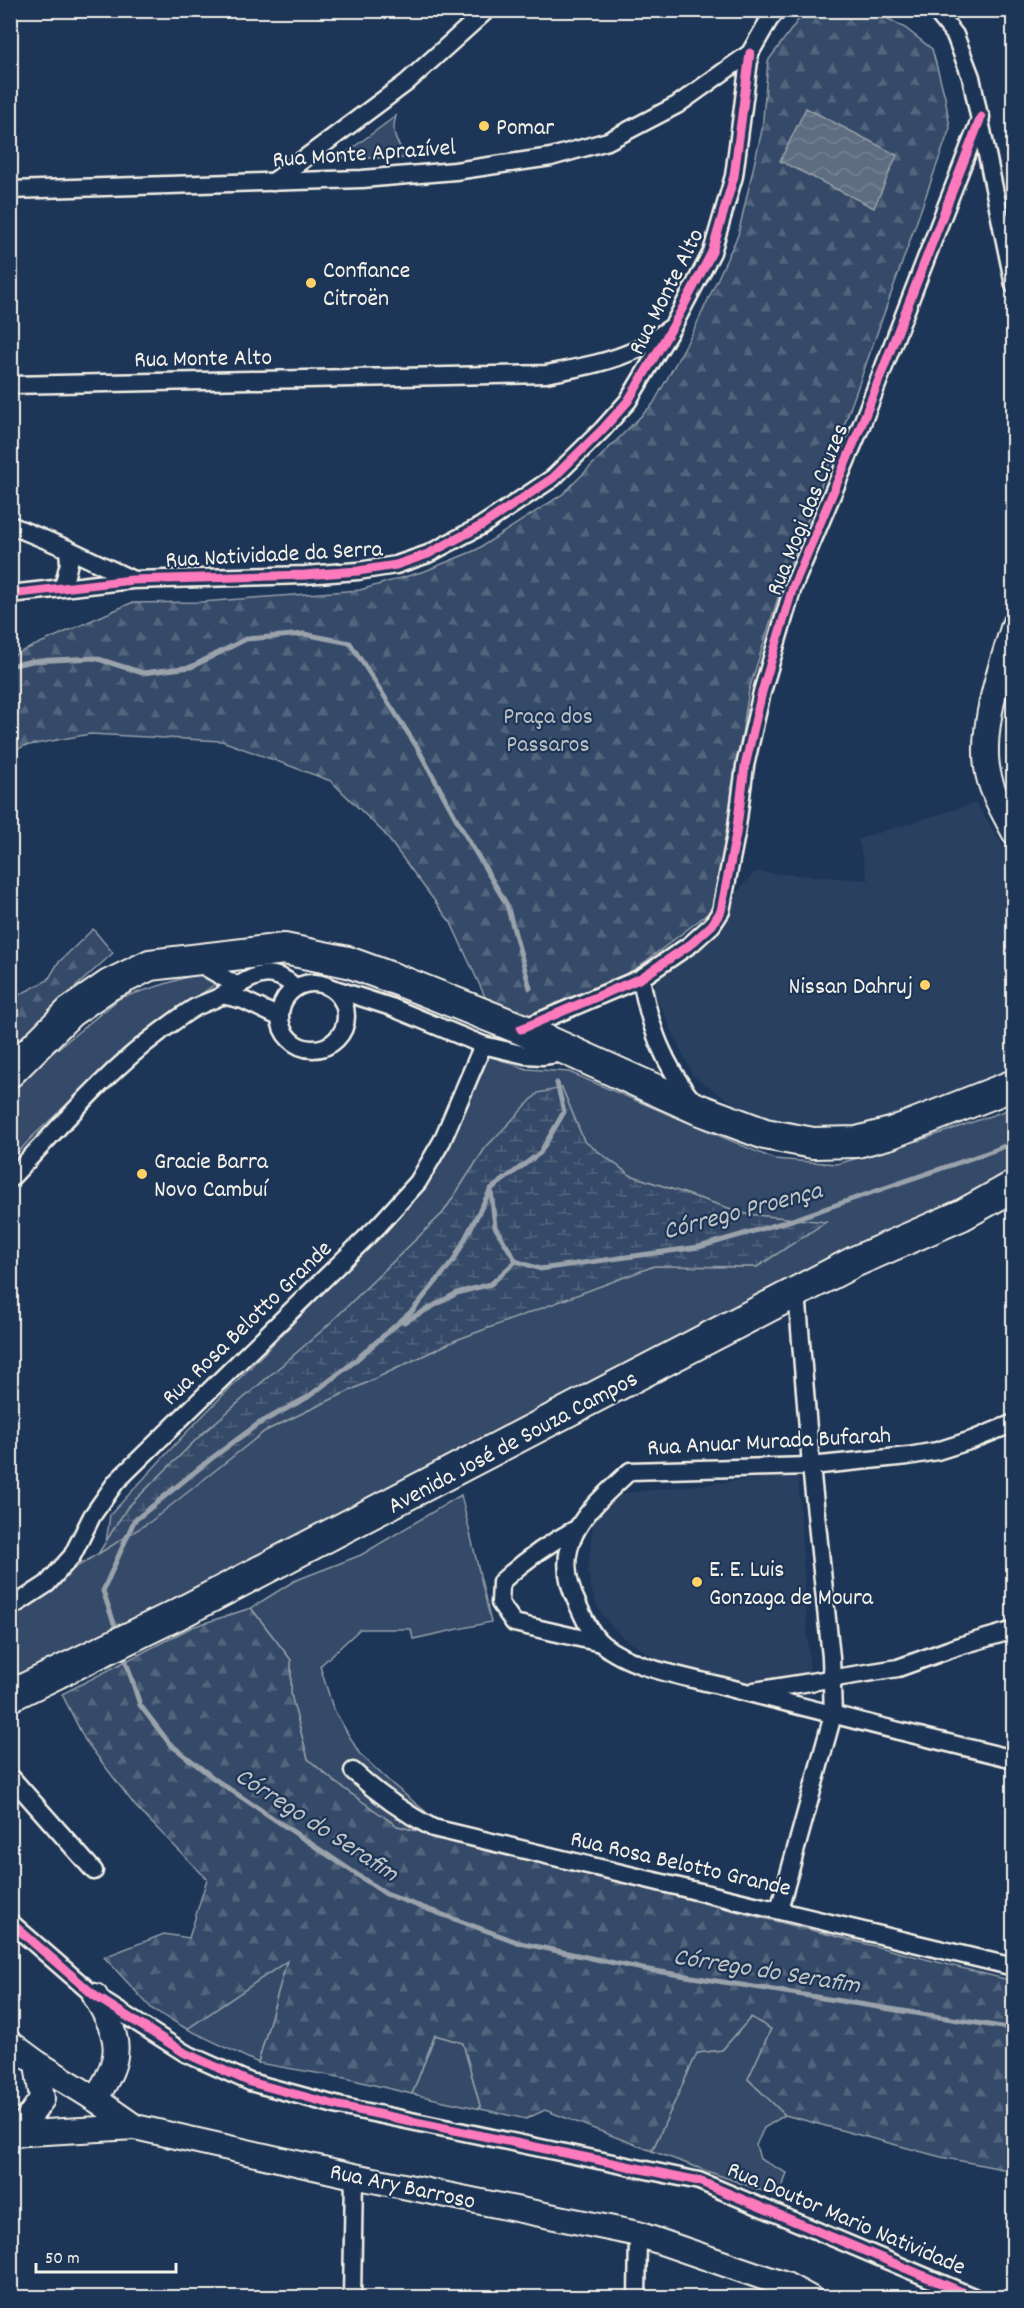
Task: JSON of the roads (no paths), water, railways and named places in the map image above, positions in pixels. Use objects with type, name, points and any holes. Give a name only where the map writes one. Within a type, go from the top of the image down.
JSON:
[{"type":"highway","points":[[10,1072],[70,1012],[109,985],[150,965],[284,950],[348,962],[522,1029],[698,1109],[765,1134],[813,1143],[857,1142],[891,1133],[1014,1085]]},
{"type":"highway","name":"Avenida José de Souza Campos","points":[[10,1696],[178,1614],[854,1263],[962,1215],[1014,1186]]},
{"type":"highway","points":[[962,1215],[1014,1202]]},
{"type":"main road","points":[[1014,625],[995,683],[988,733],[987,766],[996,797],[1014,832]]},
{"type":"main road","points":[[95,1996],[112,2023],[117,2051],[108,2080],[95,2099]]},
{"type":"main road","name":"Rua Ary Barroso","points":[[10,2043],[135,2127],[354,2176],[638,2234],[785,2291],[810,2298]]},
{"type":"main road","points":[[14,2134],[42,2099],[37,2063]]},
{"type":"main road","points":[[14,2134],[135,2127]]},
{"type":"street","points":[[273,182],[406,83],[487,10]]},
{"type":"street","name":"Rua Monte Aprazível","points":[[10,190],[362,179],[455,171],[551,157],[608,141],[678,105],[750,53],[777,10]]},
{"type":"street","points":[[935,10],[955,36],[971,77],[1014,285]]},
{"type":"street","name":"Rua Monte Alto","points":[[553,478],[628,401],[673,326],[712,252],[734,176],[750,53]]},
{"type":"street","name":"Rua Mogi das Cruzes","points":[[522,1029],[641,978],[691,944],[712,925],[721,911],[736,834],[745,766],[762,692],[793,587],[861,426],[981,117]]},
{"type":"street","name":"Rua Monte Alto","points":[[10,385],[546,374],[611,360],[639,348],[673,326]]},
{"type":"street","name":"Rua Natividade da Serra","points":[[10,594],[132,580],[305,575],[358,571],[396,565],[428,554],[481,526],[553,478]]},
{"type":"street","points":[[10,525],[68,549],[132,580]]},
{"type":"street","points":[[63,587],[69,563],[68,549]]},
{"type":"street","points":[[195,961],[243,1000],[279,1017]]},
{"type":"street","points":[[10,1179],[119,1065],[160,1032],[195,1008],[260,974],[276,975],[286,979],[295,987]]},
{"type":"street","points":[[641,978],[648,1016],[656,1038],[683,1088],[698,1109]]},
{"type":"street","points":[[329,987],[341,998],[345,1008],[345,1026],[339,1036],[322,1048],[300,1047],[284,1032],[279,1017],[281,1005],[286,995],[295,987],[306,983],[318,983],[391,1007],[483,1045],[525,1055],[542,1056],[572,1051]]},
{"type":"street","points":[[345,1008],[391,1007]]},
{"type":"street","name":"Rua Rosa Belotto Grande","points":[[10,1608],[46,1584],[72,1556],[92,1516],[117,1482],[379,1225],[418,1182],[442,1141],[483,1045]]},
{"type":"street","points":[[779,1910],[833,1715],[831,1657],[811,1466],[797,1292]]},
{"type":"street","name":"Rua Anuar Murada Bufarah","points":[[1014,1423],[937,1451],[880,1460],[811,1466],[630,1471],[598,1500],[574,1530],[567,1559],[570,1591],[586,1622],[601,1643],[634,1662],[833,1715],[1014,1759]]},
{"type":"street","points":[[574,1530],[524,1560],[501,1582],[500,1604],[514,1623],[601,1643]]},
{"type":"street","name":"Rua Anuar Murada Bufarah","points":[[748,1692],[898,1668],[959,1646],[1014,1630]]},
{"type":"street","name":"Rua Rosa Belotto Grande","points":[[353,1771],[378,1795],[405,1813],[434,1828],[1014,1967]]},
{"type":"street","points":[[10,1776],[94,1871]]},
{"type":"street","name":"Rua Doutor Mario Natividade","points":[[10,1922],[95,1996],[184,2053],[250,2082],[339,2106],[699,2181],[956,2293],[976,2298]]},
{"type":"street","points":[[352,2298],[354,2176]]},
{"type":"street","points":[[637,2298],[638,2234]]},
{"type":"water","points":[[806,108],[897,155],[874,208],[780,161]]},
{"type":"waterway","points":[[10,666],[32,661],[95,658],[143,673],[191,667],[246,639],[304,634],[350,643],[417,747],[507,905],[530,988]]},
{"type":"waterway","name":"Córrego do Serafim","points":[[117,1632],[103,1591],[134,1521],[258,1424],[308,1397],[350,1365],[412,1311],[454,1260],[491,1189],[540,1153],[564,1112],[557,1083]]},
{"type":"waterway","name":"Córrego Proença","points":[[491,1190],[495,1227],[516,1261],[540,1269],[699,1247],[792,1220],[1014,1142]]},
{"type":"waterway","name":"Córrego do Serafim","points":[[404,1322],[457,1293],[491,1284],[516,1261]]},
{"type":"waterway","name":"Córrego do Serafim","points":[[123,1652],[140,1705],[170,1744],[216,1780],[386,1894],[520,1943],[643,1969],[1014,2029]]},
{"type":"place","name":"Pomar","points":[[484,126]]},
{"type":"place","name":"Confiance Citroën","points":[[311,283]]},
{"type":"place","name":"Nissan Dahruj","points":[[925,985]]},
{"type":"place","name":"Gracie Barra Novo Cambuí","points":[[142,1174]]},
{"type":"place","name":"E. E. Luis Gonzaga de Moura","points":[[697,1582]]},
{"type":"park label","name":"Praça dos Passaros","points":[[548,729]]}]
